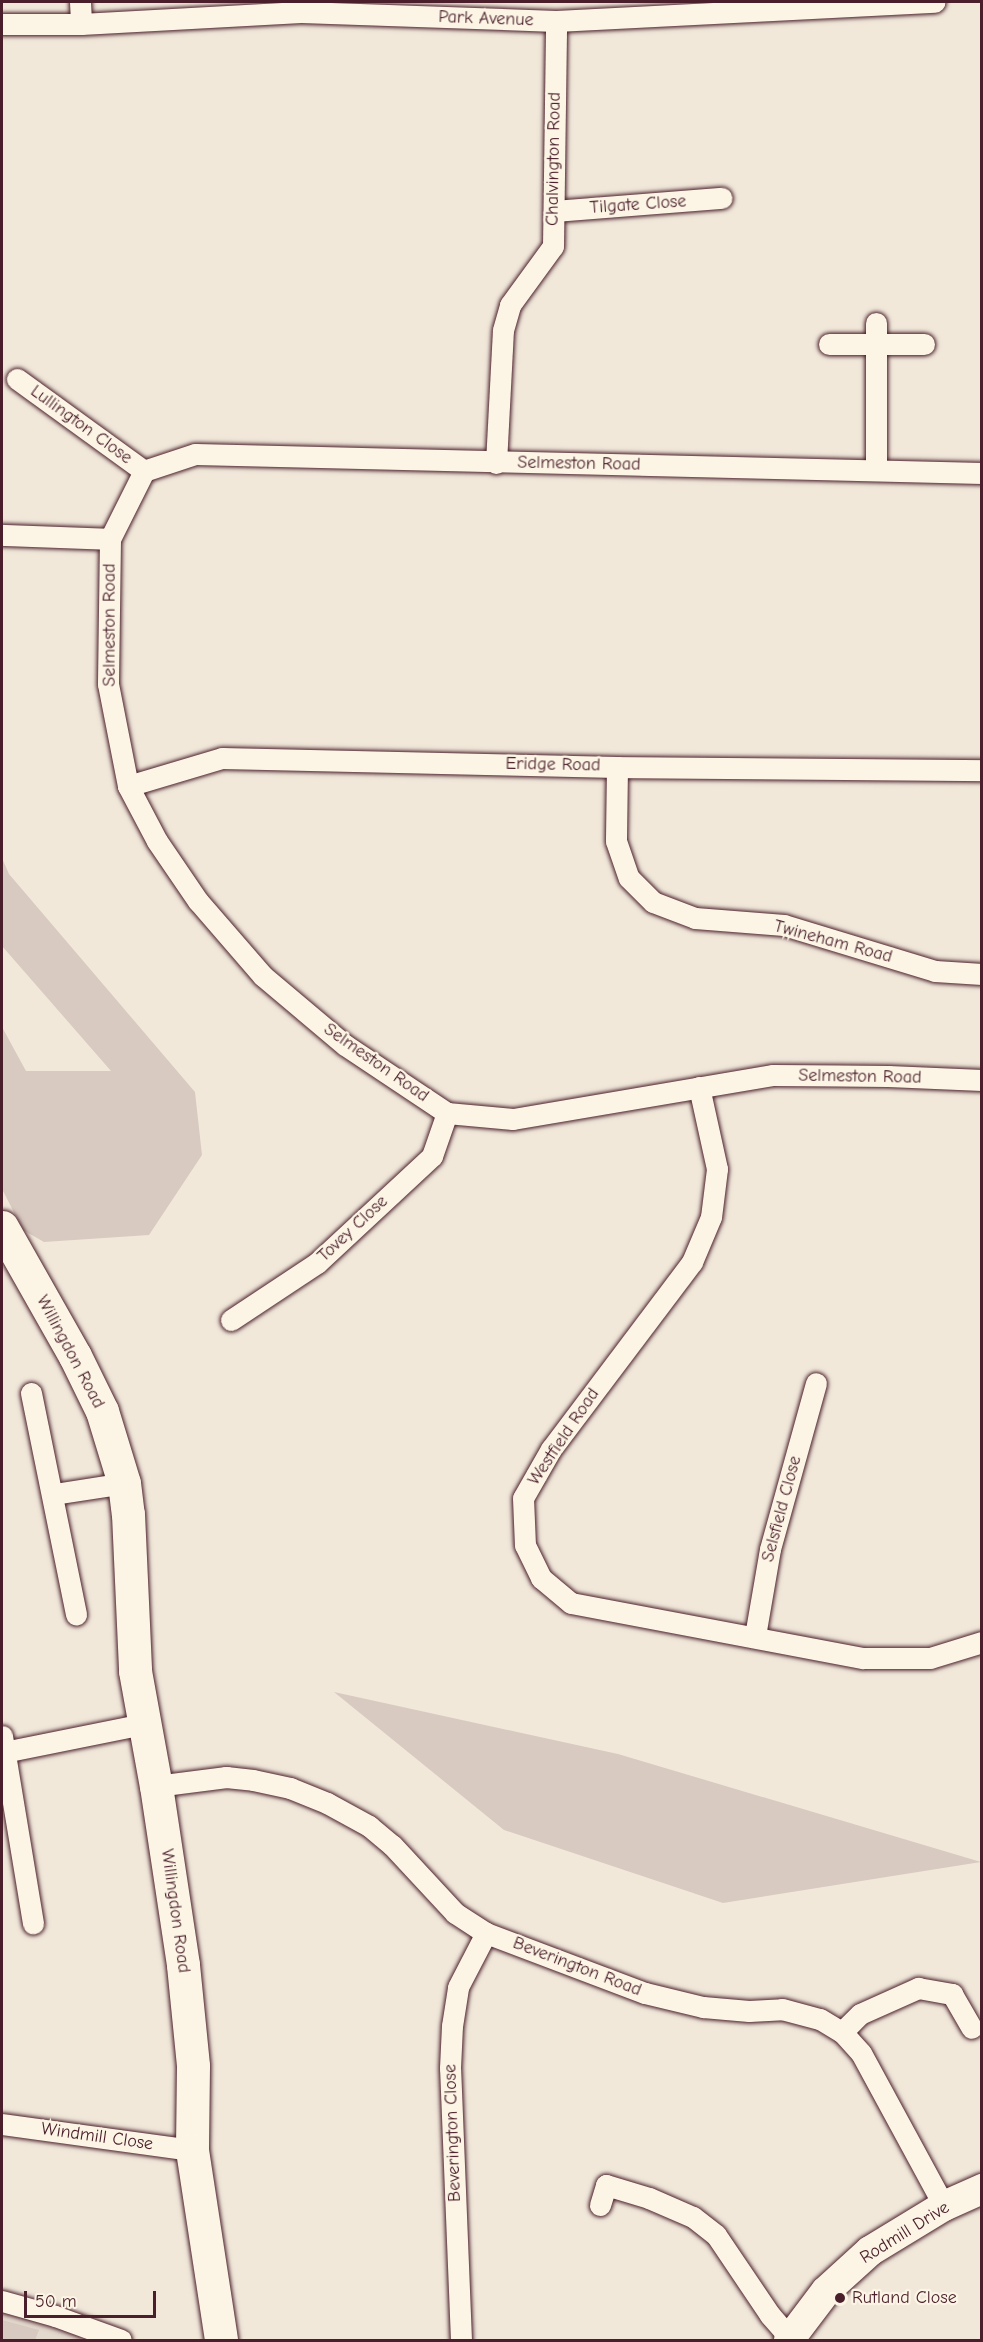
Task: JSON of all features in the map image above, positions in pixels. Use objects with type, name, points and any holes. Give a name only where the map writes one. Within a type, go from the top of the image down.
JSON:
[{"type":"main road","name":"Willingdon Road","points":[[2,1227],[70,1346],[102,1411],[124,1483],[128,1514],[135,1671],[156,1786],[183,1965],[193,2066],[192,2150],[221,2340]]},
{"type":"street","points":[[80,2],[81,24]]},
{"type":"street","name":"Park Avenue","points":[[2,24],[81,24],[301,12],[556,21],[935,2]]},
{"type":"street","name":"Chalvington Road","points":[[496,463],[503,330],[510,305],[553,246],[556,21]]},
{"type":"street","name":"Tilgate Close","points":[[555,211],[721,198]]},
{"type":"street","points":[[876,323],[876,470]]},
{"type":"street","points":[[829,344],[924,344]]},
{"type":"street","name":"Lullington Close","points":[[17,379],[144,471]]},
{"type":"street","name":"Selmeston Road","points":[[981,473],[195,454],[144,471],[110,539],[108,684],[128,786],[157,841],[198,901],[263,976],[345,1045],[447,1113],[513,1119],[772,1075],[981,1080]]},
{"type":"street","name":"Selmeston Road","points":[[2,535],[110,539]]},
{"type":"street","name":"Eridge Road","points":[[128,786],[222,758],[617,767],[981,770]]},
{"type":"street","name":"Twineham Road","points":[[617,767],[616,841],[629,878],[653,902],[695,918],[784,925],[934,971],[981,974]]},
{"type":"street","name":"Westfield Road","points":[[699,1087],[717,1169],[711,1217],[692,1262],[545,1459],[523,1498],[525,1545],[541,1578],[571,1603],[863,1658],[930,1658],[981,1642]]},
{"type":"street","name":"Tovey Close","points":[[231,1320],[317,1263],[432,1155],[447,1113]]},
{"type":"street","name":"Selsfield Close","points":[[754,1636],[770,1549],[816,1383]]},
{"type":"street","points":[[31,1393],[54,1494],[76,1614]]},
{"type":"street","points":[[54,1494],[124,1483]]},
{"type":"street","points":[[33,1923],[3,1744],[143,1724]]},
{"type":"street","name":"Beverington Road","points":[[156,1786],[226,1777],[290,1788],[327,1803],[369,1826],[392,1845],[455,1913],[486,1933],[645,1993],[703,2007],[749,2011],[782,2009],[801,2012],[820,2019],[842,2032],[861,2053],[944,2206]]},
{"type":"street","name":"Beverington Close","points":[[461,2340],[451,2080],[452,2026],[458,1987],[486,1933]]},
{"type":"street","points":[[842,2032],[860,2014],[918,1988],[952,1994],[972,2028]]},
{"type":"street","name":"Windmill Close","points":[[2,2124],[192,2150]]},
{"type":"street","points":[[600,2205],[606,2186],[649,2198],[693,2217],[716,2235],[789,2339]]},
{"type":"street","name":"Rodmill Drive","points":[[789,2339],[826,2290],[870,2251],[944,2206],[981,2189]]},
{"type":"street","points":[[2,2301],[55,2316],[121,2340]]},
{"type":"shaded area","points":[[2,858],[9,874],[195,1092],[202,1155],[149,1235],[44,1242],[23,1230],[2,1189],[2,1027],[26,1071],[111,1071],[2,946]]},
{"type":"shaded area","points":[[334,1692],[618,1754],[981,1862],[723,1903],[504,1830]]},
{"type":"shaded area","points":[[2,2312],[82,2336],[80,2340],[2,2340]]},
{"type":"shaded area","points":[[2,2320],[39,2330],[35,2340],[2,2340]]},
{"type":"place","name":"Rutland Close","points":[[840,2298]]}]
